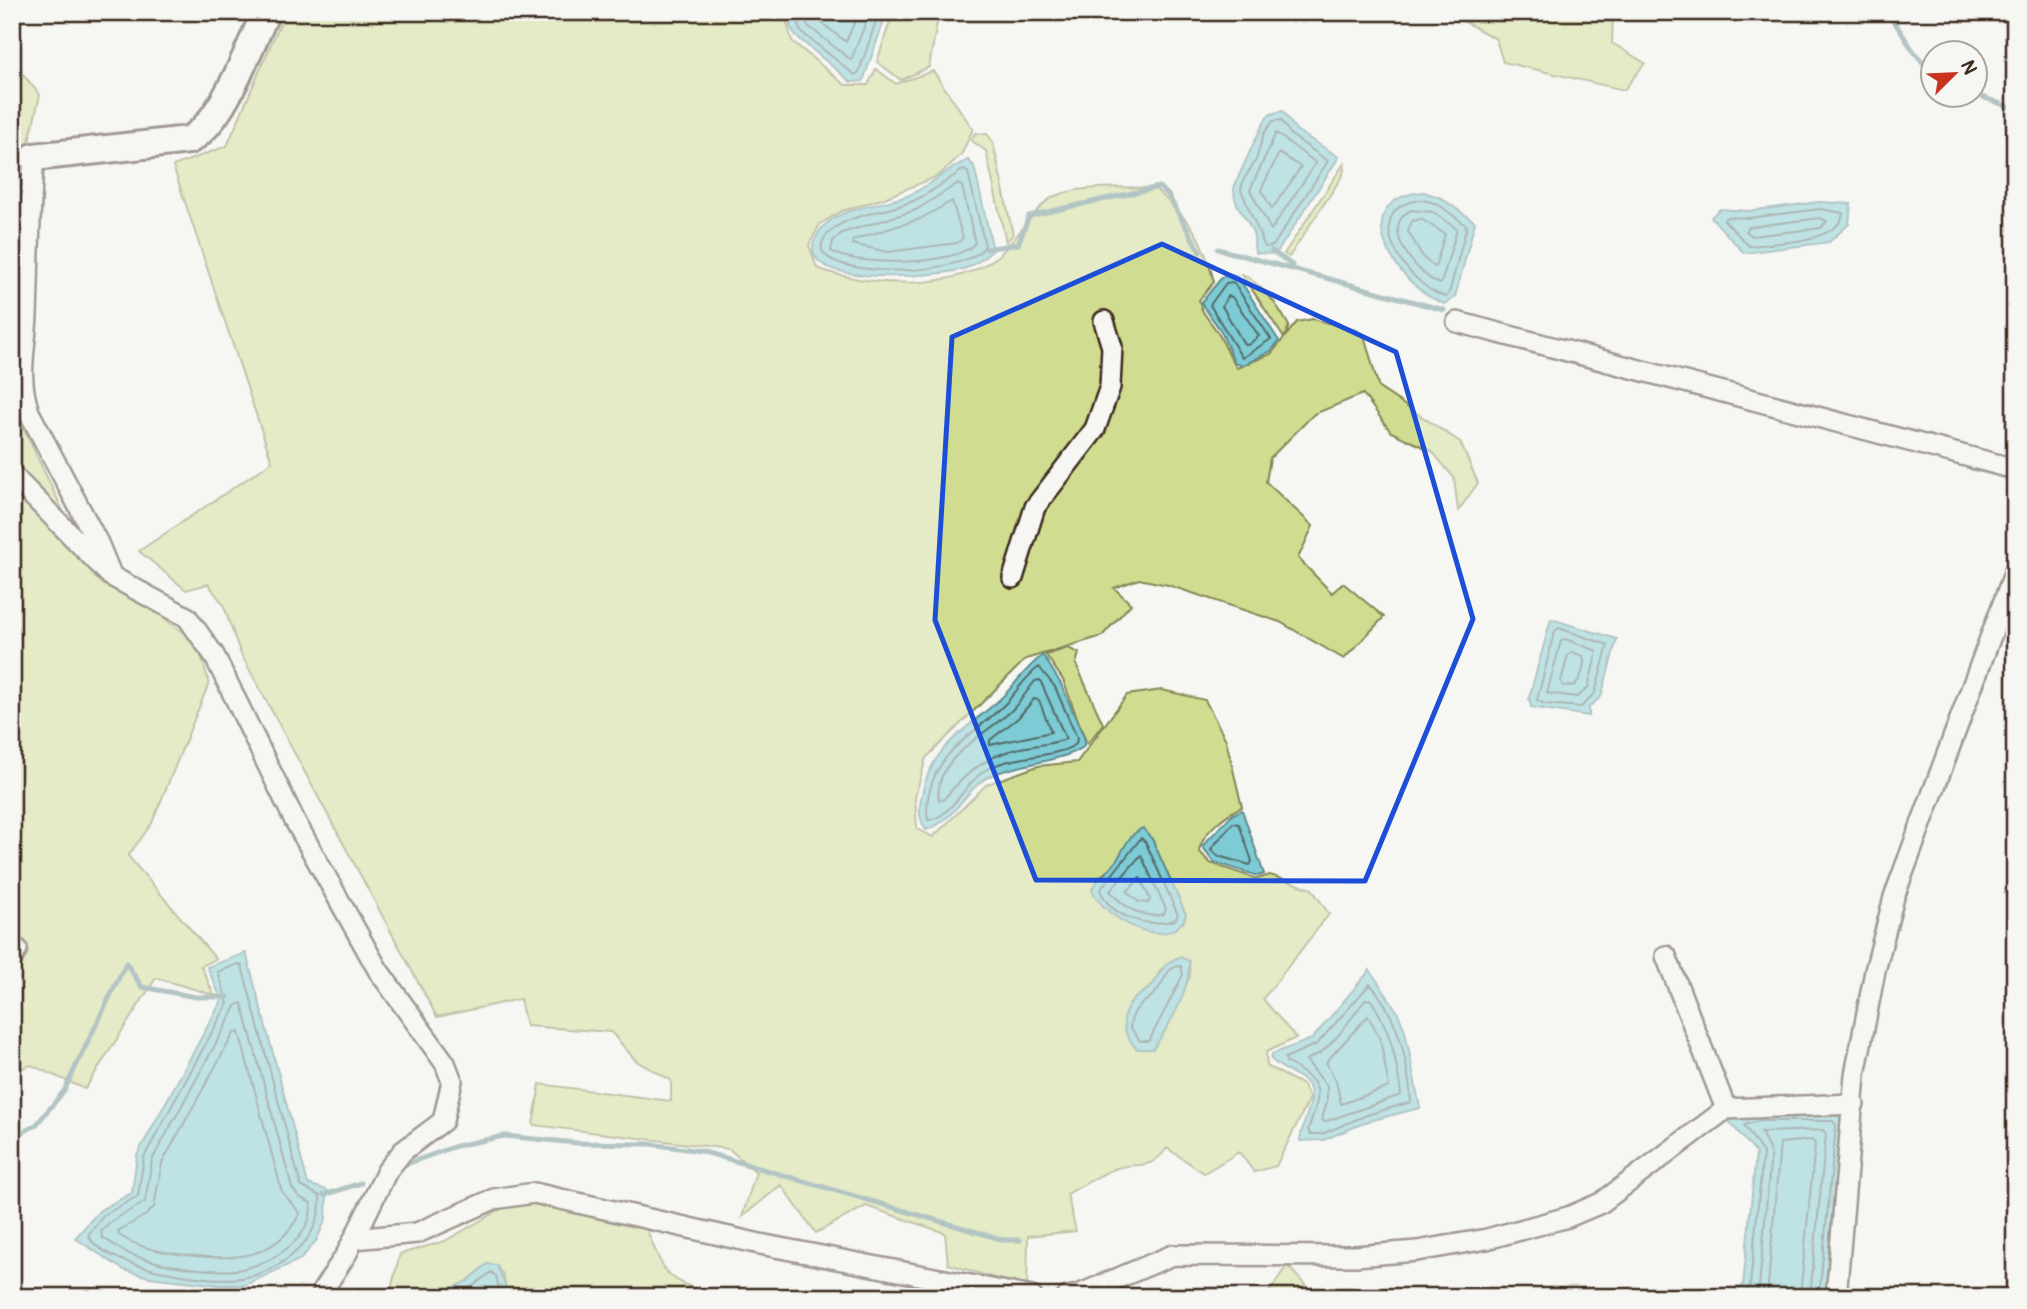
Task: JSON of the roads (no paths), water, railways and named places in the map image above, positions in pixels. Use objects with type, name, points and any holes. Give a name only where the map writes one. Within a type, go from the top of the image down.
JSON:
[{"type":"street","points":[[111,576],[98,543],[29,412],[22,391],[20,371],[27,318],[27,228],[34,157],[189,140],[200,134],[217,112],[266,12]]},
{"type":"street","points":[[1013,578],[1035,507],[1095,429],[1110,387],[1113,362],[1104,321]]},
{"type":"street","points":[[1457,322],[2015,470]]},
{"type":"street","points":[[12,475],[111,576],[187,617],[214,655],[295,821],[378,970],[445,1063],[452,1081],[443,1121],[403,1151],[387,1171],[354,1239],[317,1295]]},
{"type":"street","points":[[1836,1297],[1856,1075],[1873,984],[1894,897],[2015,571]]},
{"type":"street","points":[[1666,956],[1726,1110]]},
{"type":"street","points":[[1075,1296],[1173,1255],[1356,1256],[1405,1252],[1486,1239],[1568,1217],[1601,1203],[1726,1110],[1854,1104]]},
{"type":"street","points":[[354,1239],[417,1233],[494,1199],[534,1193],[760,1244],[1032,1297]]},
{"type":"water","points":[[887,12],[863,81],[851,82],[795,35],[790,26],[790,14]]},
{"type":"water","points":[[1283,111],[1296,130],[1339,157],[1276,254],[1256,253],[1253,233],[1238,206],[1234,189],[1265,120],[1270,115]]},
{"type":"water","points":[[968,160],[974,166],[993,250],[973,265],[927,274],[869,276],[842,272],[822,264],[813,251],[819,232],[836,217],[907,196]]},
{"type":"water","points":[[1424,192],[1441,198],[1475,222],[1455,297],[1445,304],[1427,295],[1410,281],[1386,245],[1382,226],[1386,210],[1399,198]]},
{"type":"water","points":[[1819,202],[1851,204],[1849,224],[1829,242],[1744,253],[1711,217],[1720,209],[1748,211]]},
{"type":"water","points":[[1230,274],[1238,277],[1279,341],[1271,351],[1242,366],[1234,362],[1221,331],[1201,303],[1222,277]]},
{"type":"water","points":[[1551,619],[1617,639],[1601,697],[1589,707],[1589,716],[1531,707],[1529,698]]},
{"type":"water","points":[[1043,655],[1061,684],[1084,737],[1084,746],[1068,755],[992,775],[975,787],[945,819],[926,830],[920,817],[920,804],[926,778],[941,752],[998,701]]},
{"type":"water","points":[[1242,810],[1264,874],[1258,876],[1214,862],[1202,846],[1233,814]]},
{"type":"water","points":[[1143,828],[1152,839],[1186,915],[1178,927],[1166,932],[1152,932],[1122,921],[1099,901],[1092,890],[1114,864],[1129,839]]},
{"type":"water","points":[[246,953],[308,1184],[327,1190],[326,1219],[316,1241],[301,1259],[245,1285],[149,1277],[124,1270],[75,1238],[100,1210],[132,1193],[137,1155],[222,1000],[207,967]]},
{"type":"water","points":[[1180,957],[1189,961],[1189,972],[1178,1007],[1153,1049],[1137,1049],[1126,1032],[1125,1012],[1133,1000],[1152,986],[1167,964]]},
{"type":"water","points":[[1370,970],[1397,1011],[1405,1031],[1420,1108],[1369,1121],[1323,1140],[1300,1141],[1311,1100],[1309,1086],[1271,1059],[1272,1054],[1312,1039]]},
{"type":"water","points":[[1758,1114],[1844,1114],[1826,1297],[1732,1297],[1743,1285],[1756,1153],[1727,1119]]},
{"type":"water","points":[[487,1264],[497,1265],[509,1297],[436,1297],[469,1280]]},
{"type":"waterway","points":[[1888,12],[1918,56]]},
{"type":"waterway","points":[[1988,99],[2015,109]]},
{"type":"waterway","points":[[986,249],[1018,244],[1029,216],[1159,187],[1168,195],[1200,252]]},
{"type":"waterway","points":[[1218,249],[1444,310]]},
{"type":"waterway","points":[[1272,251],[1292,265]]},
{"type":"waterway","points":[[1971,468],[2015,479]]},
{"type":"waterway","points":[[12,1138],[36,1125],[64,1091],[126,963],[142,987],[196,997],[228,997]]},
{"type":"waterway","points":[[401,1166],[456,1146],[504,1136],[577,1143],[650,1144],[701,1151],[1004,1240],[1020,1240]]},
{"type":"waterway","points":[[324,1195],[361,1183]]},
{"type":"waterway","points":[[614,1297],[661,1291],[677,1297]]}]
